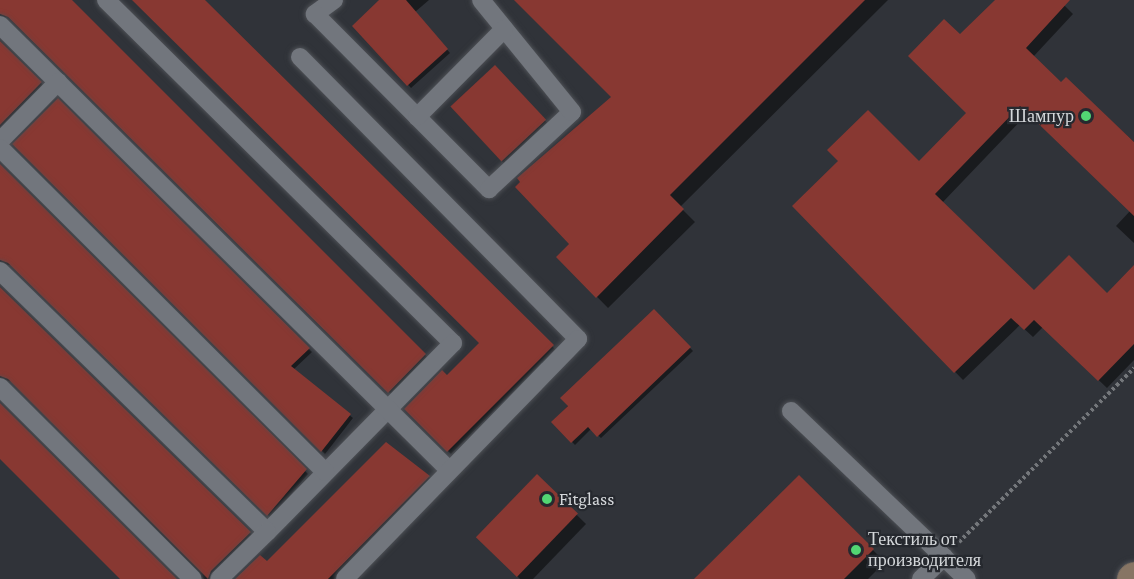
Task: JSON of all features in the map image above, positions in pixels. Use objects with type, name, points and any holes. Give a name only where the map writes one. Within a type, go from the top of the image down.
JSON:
[{"type":"lane","points":[[106,0],[453,343],[219,579]]},
{"type":"lane","points":[[334,0],[315,14],[489,189],[572,112],[481,0]]},
{"type":"lane","points":[[0,25],[448,469]]},
{"type":"lane","points":[[417,117],[504,29]]},
{"type":"lane","points":[[300,57],[578,339],[448,469],[345,579]]},
{"type":"lane","points":[[0,141],[58,82]]},
{"type":"lane","points":[[0,148],[325,472]]},
{"type":"lane","points":[[0,271],[267,532]]},
{"type":"lane","points":[[0,387],[193,579]]},
{"type":"lane","points":[[790,411],[967,579]]},
{"type":"lane","points":[[921,579],[944,557]]},
{"type":"path","points":[[944,557],[1134,368]]},
{"type":"building","points":[[0,0],[72,0],[426,354],[388,393],[8,17],[0,14]]},
{"type":"building","points":[[132,0],[205,0],[554,345],[447,452],[404,409],[442,370],[447,375],[479,343]]},
{"type":"building","points":[[379,0],[406,0],[448,49],[407,86],[352,26]]},
{"type":"building","points":[[514,0],[865,0],[670,195],[684,209],[596,298],[556,257],[569,244],[515,187],[520,182],[517,178],[611,97]]},
{"type":"building","points":[[995,0],[1070,0],[1026,48],[1061,82],[1066,77],[1134,142],[1134,216],[1020,106],[935,194],[1034,290],[1069,255],[1107,293],[1134,265],[1134,344],[1098,381],[1034,320],[1024,330],[1011,318],[954,373],[792,206],[838,161],[827,150],[868,110],[919,161],[966,113],[908,56],[944,19],[960,34]]},
{"type":"building","points":[[0,41],[42,82],[0,125]]},
{"type":"building","points":[[495,65],[546,120],[502,161],[450,107]]},
{"type":"building","points":[[58,98],[310,348],[291,366],[351,414],[321,452],[12,144]]},
{"type":"building","points":[[0,164],[307,469],[267,516],[8,263],[0,260]]},
{"type":"building","points":[[0,287],[251,532],[211,571],[208,579],[8,379],[0,376]]},
{"type":"building","points":[[654,309],[691,347],[597,437],[588,427],[571,443],[551,422],[568,406],[560,398]]},
{"type":"building","points":[[0,403],[177,579],[120,579],[0,459]]},
{"type":"building","points":[[386,442],[430,476],[328,579],[235,579],[260,555],[267,561]]},
{"type":"building","points":[[537,474],[578,514],[517,577],[476,537]]},
{"type":"building","points":[[799,475],[874,549],[844,579],[694,579]]},
{"type":"place","name":"Шампур","points":[[1086,116]]},
{"type":"place","name":"Fitglass","points":[[547,499]]},
{"type":"place","name":"Текстиль от производителя","points":[[856,550]]}]
